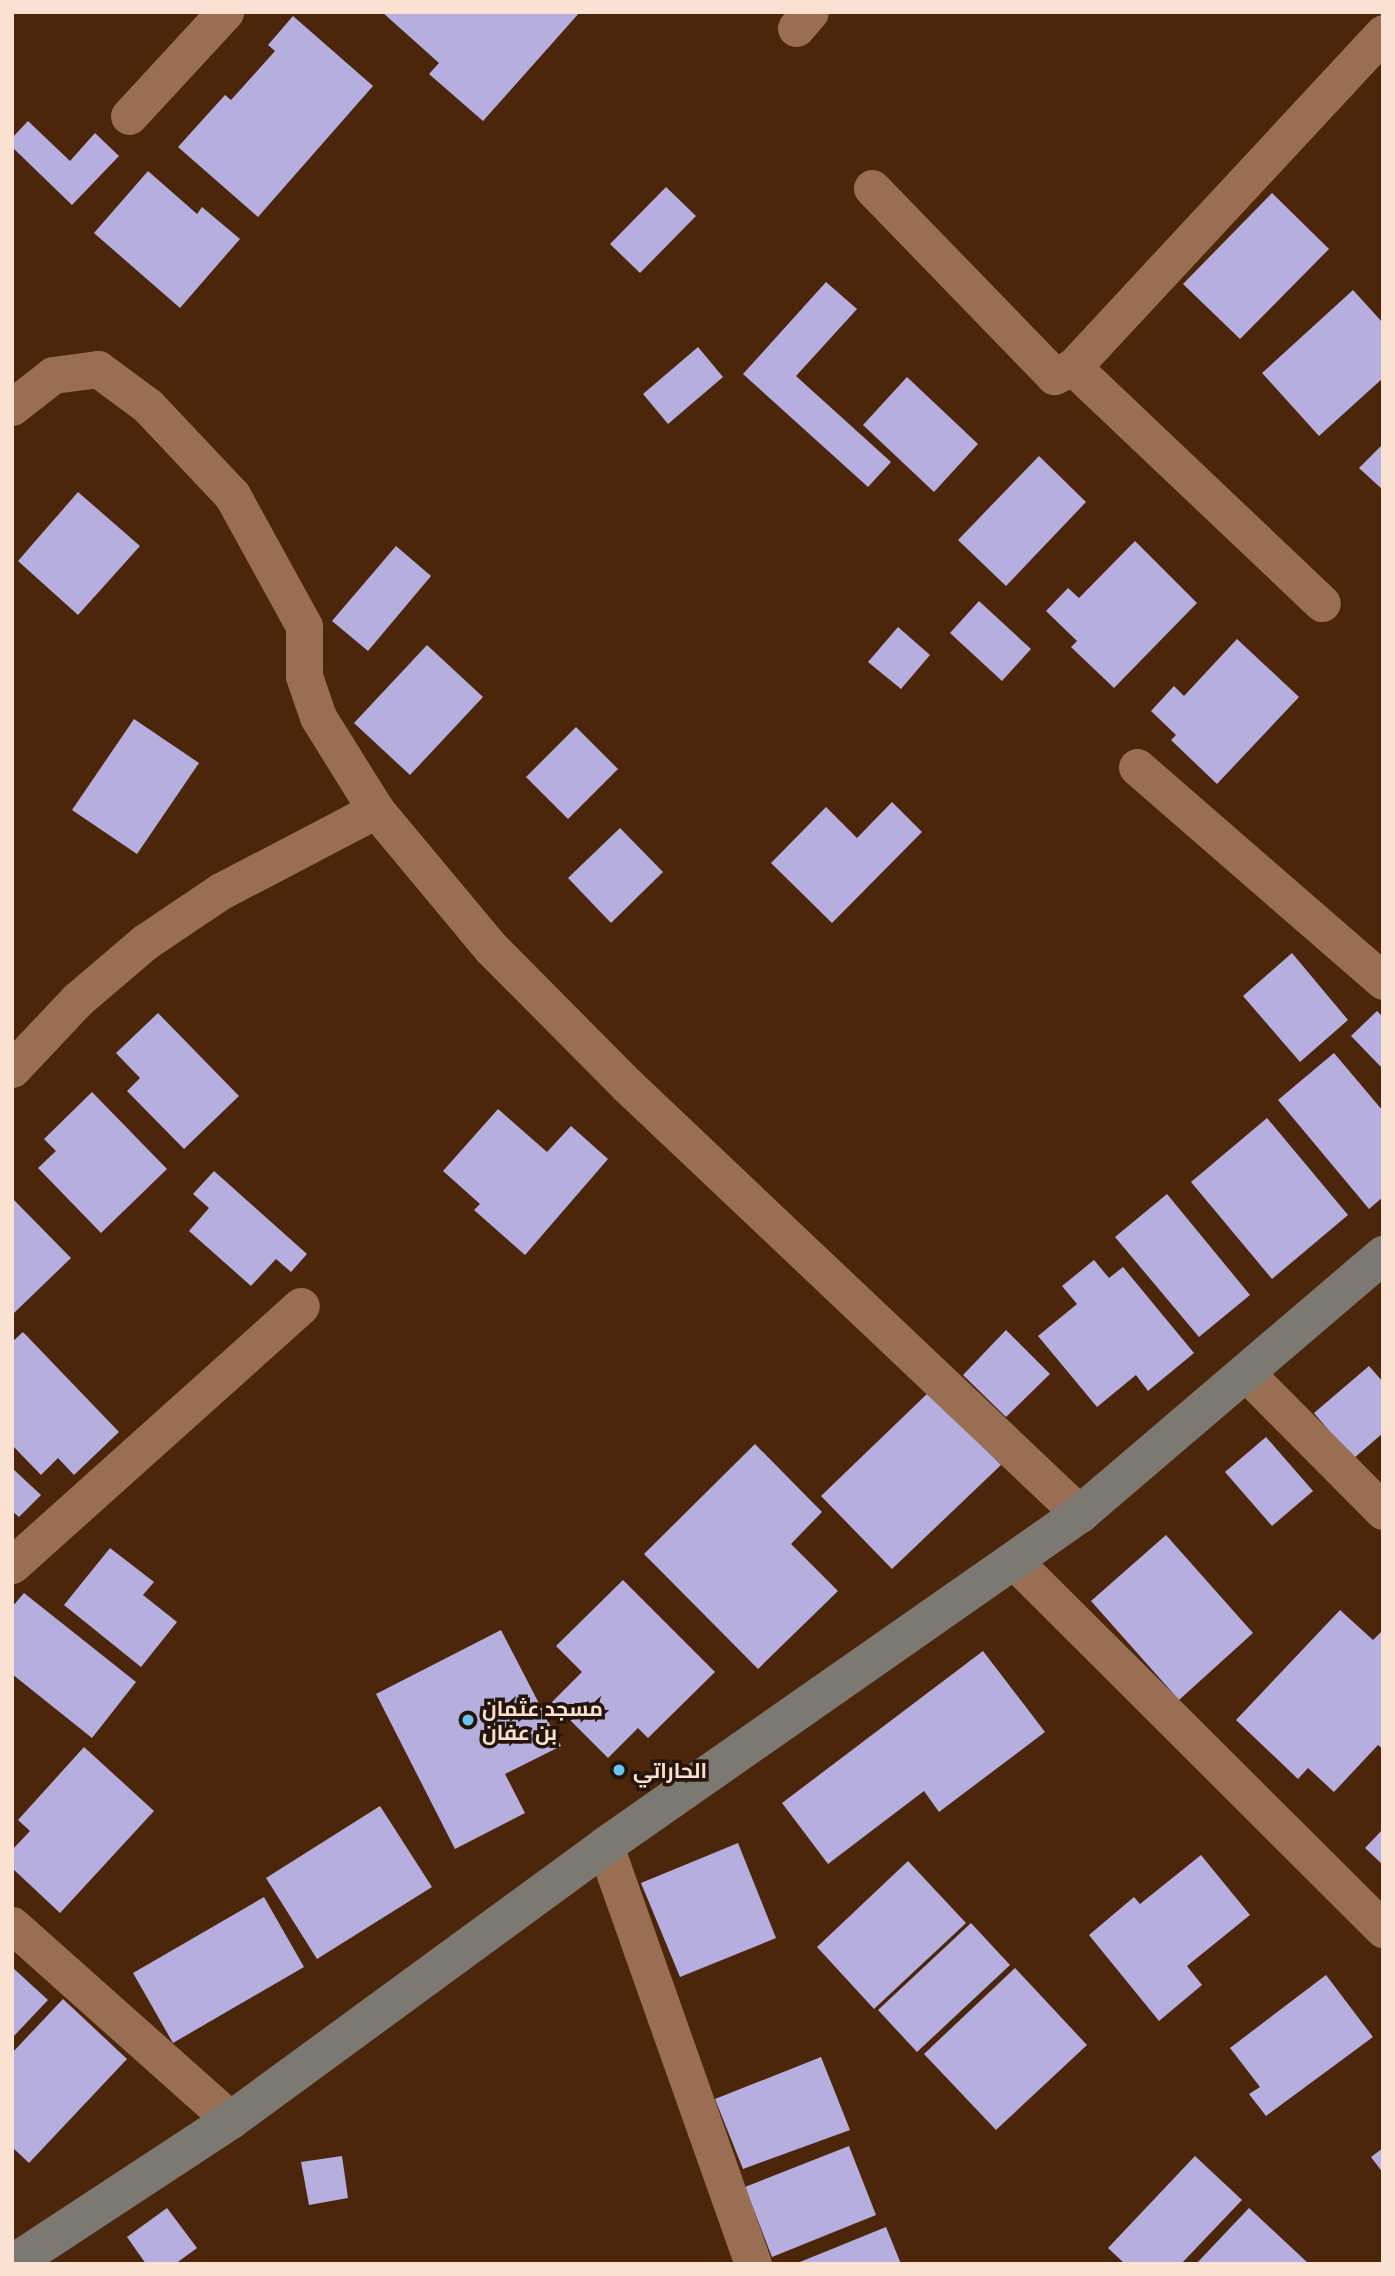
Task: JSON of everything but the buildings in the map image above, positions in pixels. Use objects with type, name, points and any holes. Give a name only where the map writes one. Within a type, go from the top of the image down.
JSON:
[{"type":"main road","points":[[12,2264],[231,2120],[605,1846],[1080,1514],[1248,1375],[1383,1255]]},
{"type":"street","points":[[129,116],[225,12]]},
{"type":"street","points":[[872,188],[1038,363],[1054,376],[1073,367],[1383,33]]},
{"type":"street","points":[[1073,367],[1322,603]]},
{"type":"street","points":[[12,407],[53,375],[98,369],[148,406],[232,495],[304,626],[304,676],[318,717],[376,810],[491,948],[627,1085],[1080,1514]]},
{"type":"street","points":[[1137,767],[1383,981]]},
{"type":"street","points":[[12,1069],[77,1000],[145,942],[222,891],[376,810]]},
{"type":"street","points":[[12,1565],[301,1306]]},
{"type":"street","points":[[1248,1375],[1383,1511]]},
{"type":"street","points":[[1013,1560],[1383,1929]]},
{"type":"street","points":[[605,1846],[752,2264]]},
{"type":"street","points":[[12,1925],[231,2120]]},
{"type":"place","name":"مسجد عثمان بن عفان","points":[[468,1720]]},
{"type":"place","name":"الحاراتي","points":[[619,1770]]}]
